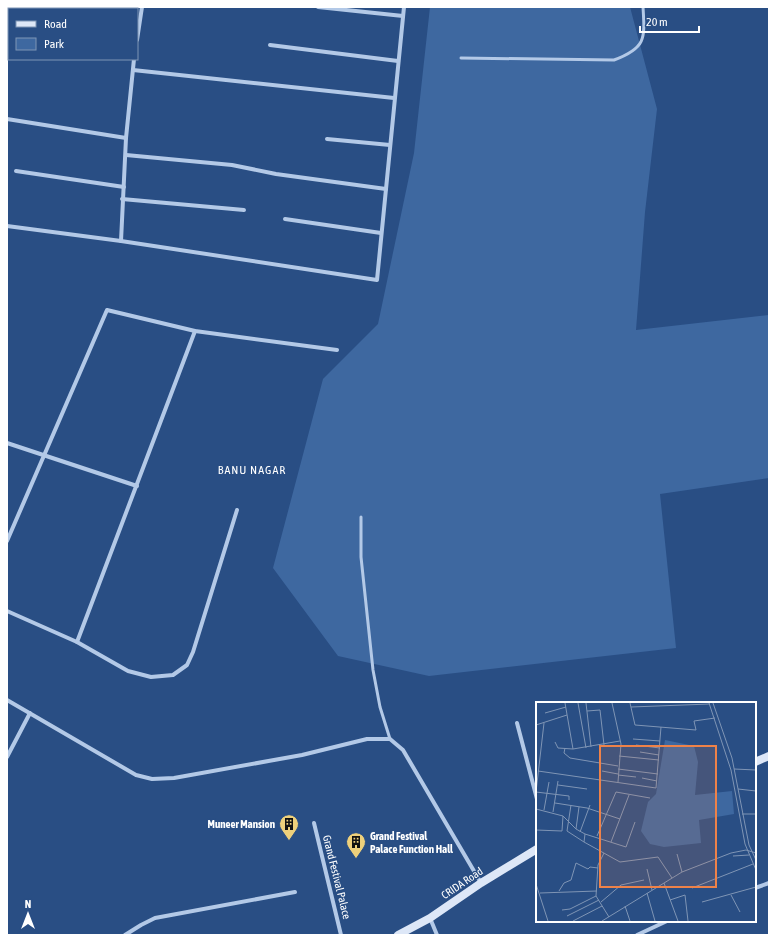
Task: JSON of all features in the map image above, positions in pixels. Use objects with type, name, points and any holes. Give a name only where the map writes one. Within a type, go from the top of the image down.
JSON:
[{"type":"main road","points":[[756,762],[769,756]]},
{"type":"main road","name":"CRIDA Road","points":[[398,935],[430,918],[481,883],[536,850]]},
{"type":"street","points":[[138,33],[142,7]]},
{"type":"street","points":[[318,7],[403,16]]},
{"type":"street","points":[[7,226],[121,241],[377,280],[404,7]]},
{"type":"street","points":[[270,46],[398,61]]},
{"type":"street","points":[[121,241],[126,138],[134,60]]},
{"type":"street","points":[[133,70],[394,98]]},
{"type":"street","points":[[7,119],[126,138]]},
{"type":"street","points":[[327,139],[390,145]]},
{"type":"street","points":[[126,155],[232,165],[276,174],[386,189]]},
{"type":"street","points":[[16,172],[124,187]]},
{"type":"street","points":[[122,199],[244,210]]},
{"type":"street","points":[[285,219],[381,233]]},
{"type":"street","points":[[7,541],[107,310],[195,331],[337,350]]},
{"type":"street","points":[[77,642],[195,331]]},
{"type":"street","points":[[7,442],[137,486]]},
{"type":"street","points":[[7,611],[77,642],[128,671],[152,677],[173,675],[187,666],[194,652],[237,510]]},
{"type":"street","points":[[7,700],[136,775],[152,779],[174,778],[302,755],[367,739],[390,739],[402,750],[481,883]]},
{"type":"street","points":[[7,757],[30,713]]},
{"type":"street","points":[[517,723],[536,795]]},
{"type":"street","name":"Grand Festival Palace","points":[[314,823],[341,935]]},
{"type":"street","points":[[756,888],[769,883]]},
{"type":"street","points":[[125,935],[155,918],[295,892]]},
{"type":"street","points":[[430,918],[437,935]]},
{"type":"street","points":[[637,935],[665,922]]},
{"type":"lane","points":[[461,58],[614,60],[629,54],[639,46],[644,33],[643,7]]},
{"type":"lane","points":[[360,517],[362,557],[373,670],[380,707],[390,739]]},
{"type":"green space","points":[[430,7],[630,7],[657,109],[645,212],[636,330],[769,315],[769,478],[660,494],[676,648],[429,676],[338,656],[273,568],[323,379],[378,324],[414,153]]},
{"type":"place","name":"Muneer Mansion","points":[[289,841]]},
{"type":"place","name":"Grand Festival Palace Function Hall","points":[[356,859]]},
{"type":"district","name":"BANU NAGAR","points":[[252,470]]}]
